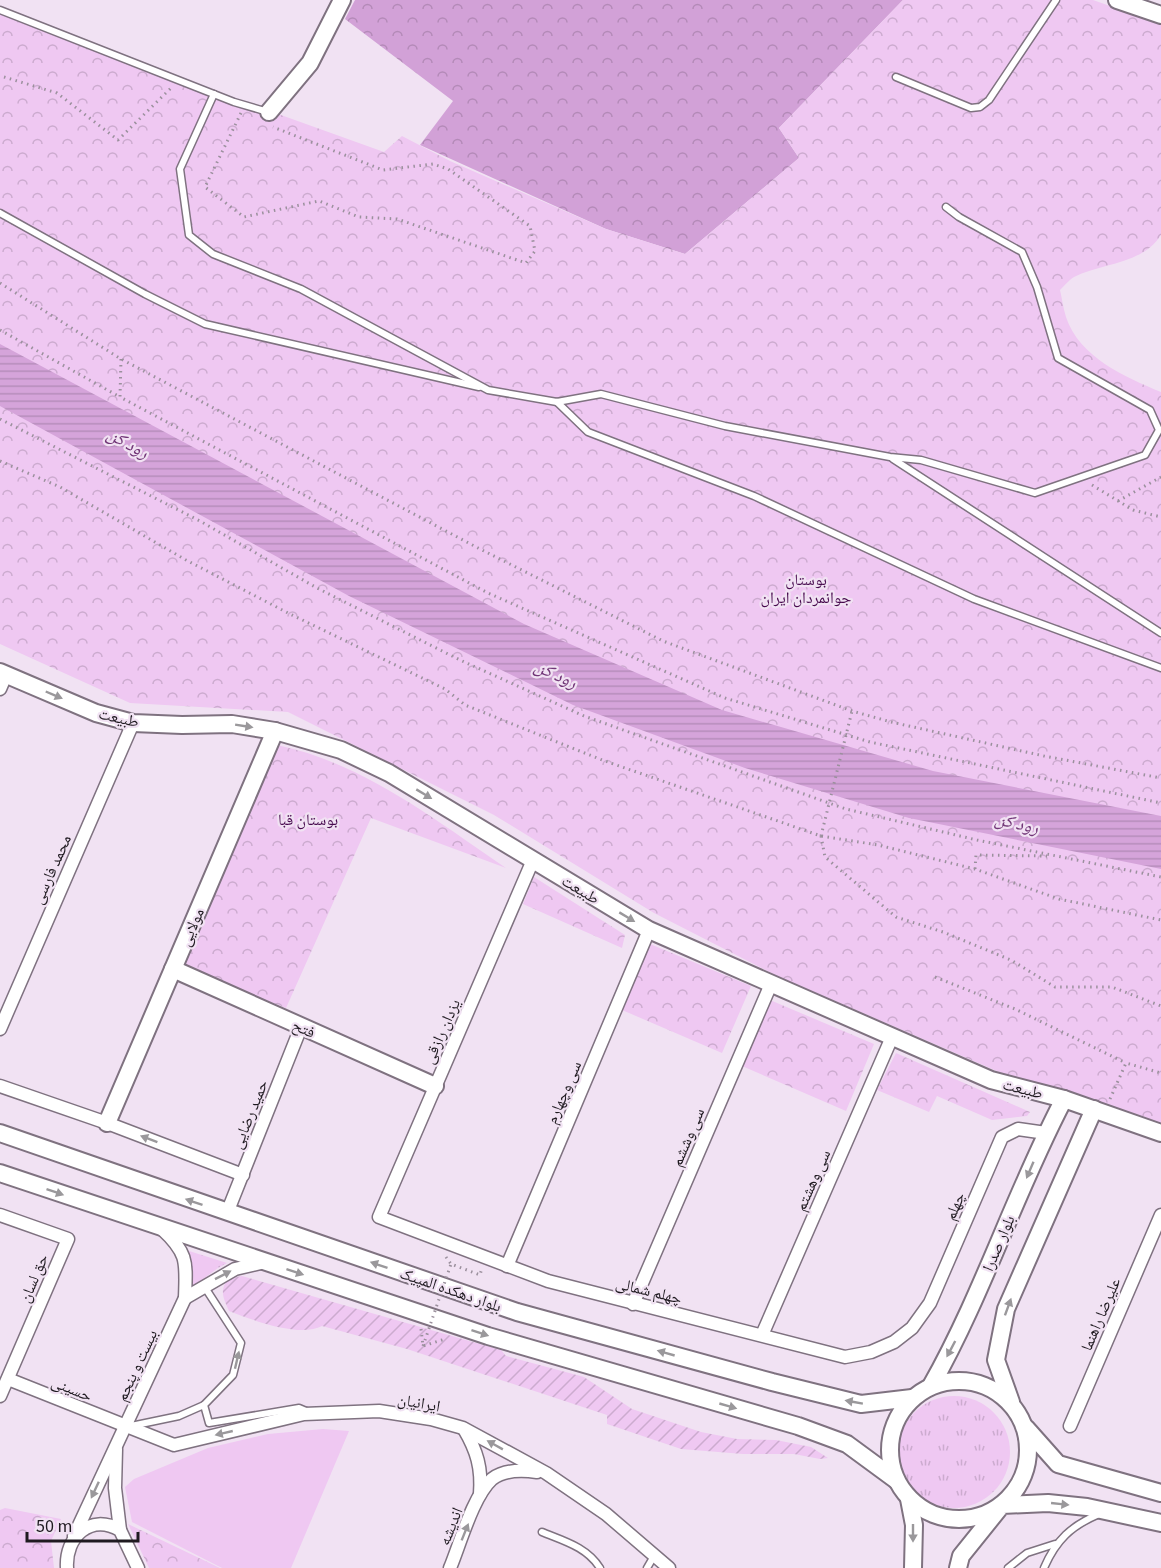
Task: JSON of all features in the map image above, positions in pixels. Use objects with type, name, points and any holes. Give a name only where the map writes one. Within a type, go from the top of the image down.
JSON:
[{"type":"main road","points":[[266,117],[310,63],[342,0]]},
{"type":"main road","points":[[1117,0],[1161,15]]},
{"type":"main road","name":"طبیعت","points":[[2,679],[96,713],[133,723],[232,724],[275,731],[341,750],[379,769],[649,930],[991,1080],[1064,1099],[1161,1133]]},
{"type":"main road","name":"مولایی","points":[[107,1123],[275,731]]},
{"type":"main road","name":"فتح","points":[[173,969],[435,1086]]},
{"type":"main road","name":"بلوار صدرا","points":[[931,1386],[958,1337],[1046,1133],[1064,1099]]},
{"type":"main road","name":"بلوار صدرا","points":[[1011,1403],[996,1360],[1006,1309],[1099,1110]]},
{"type":"main road","name":"بلوار دهکده المپیک","points":[[0,1133],[518,1312],[771,1382],[861,1404],[912,1398]]},
{"type":"main road","name":"بلوار دهکده المپیک","points":[[0,1173],[488,1336],[807,1429],[847,1444],[896,1479]]},
{"type":"main road","points":[[1161,1493],[1058,1464],[1024,1426],[1011,1403],[994,1389],[973,1381],[952,1380],[931,1386],[912,1398],[898,1415],[891,1436],[890,1458],[896,1479],[909,1499],[925,1511],[944,1518],[964,1520],[984,1515],[1002,1505],[1048,1503],[1107,1511],[1161,1523]]},
{"type":"main road","points":[[958,1568],[961,1556],[1017,1489],[1026,1469],[1029,1448],[1024,1426]]},
{"type":"main road","points":[[909,1499],[914,1525],[913,1568]]},
{"type":"street","name":"محمد فارسی","points":[[0,1029],[133,723]]},
{"type":"street","name":"یزدان رازقی","points":[[379,1217],[533,860]]},
{"type":"street","name":"سی وچهارم","points":[[507,1266],[649,930]]},
{"type":"street","name":"سی وششم","points":[[633,1304],[771,984]]},
{"type":"street","name":"حمید رضایی","points":[[228,1213],[302,1027]]},
{"type":"street","name":"سی وهشتم","points":[[762,1335],[892,1037]]},
{"type":"street","points":[[0,1086],[107,1123],[243,1175]]},
{"type":"street","name":"چهلم","points":[[912,1328],[930,1303],[1002,1137],[1018,1129],[1046,1133]]},
{"type":"street","name":"حق لسان","points":[[0,1215],[68,1239],[0,1396]]},
{"type":"street","name":"علیرضا راهنما","points":[[1070,1426],[1161,1215]]},
{"type":"street","name":"چهلم شمالی","points":[[379,1217],[548,1281],[845,1357],[871,1352],[894,1342],[912,1328]]},
{"type":"street","points":[[160,1228],[180,1246],[186,1260],[185,1298]]},
{"type":"street","points":[[185,1298],[235,1269],[265,1262]]},
{"type":"street","name":"بیست و پنجم","points":[[67,1568],[67,1553],[74,1536],[185,1298]]},
{"type":"street","name":"حسینی","points":[[8,1379],[125,1427]]},
{"type":"street","name":"ایرانیان","points":[[125,1427],[163,1443],[182,1445],[304,1414],[379,1411],[430,1419],[463,1428],[546,1473],[606,1514],[669,1568]]},
{"type":"street","points":[[463,1428],[476,1449],[481,1474],[480,1496]]},
{"type":"street","name":"بیست و پنجم","points":[[116,1445],[115,1488],[120,1530],[138,1568]]},
{"type":"street","points":[[480,1496],[493,1479],[509,1471],[546,1473]]},
{"type":"street","name":"اندیشه","points":[[450,1568],[480,1496]]},
{"type":"street","points":[[74,1536],[81,1529],[96,1524],[104,1523],[120,1530]]},
{"type":"lane","points":[[896,77],[971,108],[980,107],[989,100],[1056,0]]},
{"type":"lane","points":[[0,10],[245,106],[266,117]]},
{"type":"lane","points":[[214,94],[180,169],[189,235],[213,254],[302,289],[488,390]]},
{"type":"lane","points":[[0,213],[145,294],[206,324],[488,390],[557,402],[600,394],[725,426],[890,457],[921,460],[1035,493],[1145,456],[1159,430],[1150,410],[1058,358],[1037,287],[1022,252],[959,217],[946,207]]},
{"type":"lane","points":[[557,402],[588,432],[754,496],[974,599],[1161,668]]},
{"type":"lane","points":[[890,457],[1161,633]]},
{"type":"lane","points":[[125,1427],[179,1416],[204,1405],[233,1375],[241,1342],[204,1286]]},
{"type":"lane","points":[[204,1405],[209,1423],[299,1408],[315,1414]]},
{"type":"lane","points":[[1008,1568],[1027,1553],[1056,1543],[1083,1521],[1107,1511]]},
{"type":"lane","points":[[542,1532],[583,1549],[600,1568]]},
{"type":"lane","points":[[1044,1568],[1056,1543]]},
{"type":"lane","points":[[646,1568],[655,1555]]},
{"type":"path","points":[[4,78],[57,93],[118,140],[179,81]]},
{"type":"path","points":[[245,106],[205,187],[244,217],[319,201],[358,217],[398,219],[526,263],[535,251],[530,226],[448,169],[433,164],[383,170],[266,117]]},
{"type":"path","points":[[0,283],[121,359],[480,549],[663,641],[852,711],[1044,756],[1161,778]]},
{"type":"path","points":[[0,330],[120,397],[489,593],[725,698],[870,742],[1161,803]]},
{"type":"path","points":[[120,397],[121,359]]},
{"type":"path","points":[[0,419],[200,521],[317,588],[460,660],[584,716],[846,809],[1052,856],[1161,877]]},
{"type":"path","points":[[0,461],[60,487],[186,560],[290,614],[445,689],[465,705],[602,760],[820,836],[878,845],[975,869],[1059,899],[1161,920]]},
{"type":"path","points":[[1080,477],[1133,510],[1161,517]]},
{"type":"path","points":[[1118,501],[1161,477]]},
{"type":"path","points":[[852,711],[820,836],[825,857],[896,917],[943,932],[1011,960],[1055,987],[1112,987],[1137,999],[1161,1006]]},
{"type":"path","points":[[975,869],[976,855],[1052,856]]},
{"type":"path","points":[[935,977],[1015,1009],[1126,1063],[1161,1073]]},
{"type":"path","points":[[1099,1110],[1126,1063]]},
{"type":"path","points":[[423,1346],[451,1264],[480,1275]]},
{"type":"green space","points":[[355,0],[903,0],[779,128],[799,158],[685,254],[606,229],[420,145],[453,101],[345,19]]},
{"type":"green space","name":"بوستان جوانمردان ایران","points":[[903,0],[1093,0],[1161,24],[1161,235],[1144,252],[1121,262],[1085,272],[1068,281],[1060,290],[1066,317],[1081,343],[1105,364],[1161,392],[1161,1130],[1029,1085],[777,976],[654,913],[494,815],[288,712],[130,703],[0,644],[0,8],[195,88],[267,110],[384,152],[402,136],[450,161],[606,229],[685,254],[799,158],[779,128]]},
{"type":"green space","name":"بوستان قبا","points":[[277,745],[309,753],[368,779],[425,812],[506,868],[371,818],[286,1008],[182,967]]},
{"type":"green space","points":[[534,877],[625,935],[622,948],[523,904]]},
{"type":"green space","points":[[650,944],[751,986],[722,1053],[622,1010]]},
{"type":"green space","points":[[770,1000],[874,1044],[846,1111],[742,1066]]},
{"type":"green space","points":[[896,1053],[1030,1112],[1027,1116],[992,1120],[937,1096],[929,1112],[877,1090]]},
{"type":"green space","points":[[186,1250],[227,1263],[191,1288],[193,1277]]},
{"type":"green space","points":[[242,1276],[501,1350],[506,1356],[584,1377],[632,1409],[701,1432],[737,1439],[776,1440],[811,1447],[828,1458],[820,1459],[794,1454],[743,1454],[681,1449],[607,1424],[607,1415],[407,1349],[322,1326],[301,1330],[263,1323],[229,1311],[224,1298],[224,1286],[229,1278]]},
{"type":"green space","points":[[954,1396],[975,1401],[993,1413],[1005,1431],[1010,1452],[1005,1473],[993,1491],[975,1503],[954,1508],[933,1503],[915,1491],[903,1473],[898,1452],[903,1431],[915,1413],[933,1401]]},
{"type":"green space","points":[[323,1429],[349,1431],[291,1568],[222,1568],[132,1522],[125,1487],[134,1479],[208,1448],[268,1434]]},
{"type":"green space","points":[[5,1508],[61,1519],[51,1541],[54,1568],[0,1568],[0,1510]]},
{"type":"green space","points":[[128,1524],[220,1568],[149,1568]]},
{"type":"water","name":"رود کن","points":[[0,344],[524,624],[722,710],[933,771],[1161,816],[1161,869],[909,818],[745,768],[573,705],[349,596],[0,406]]}]
